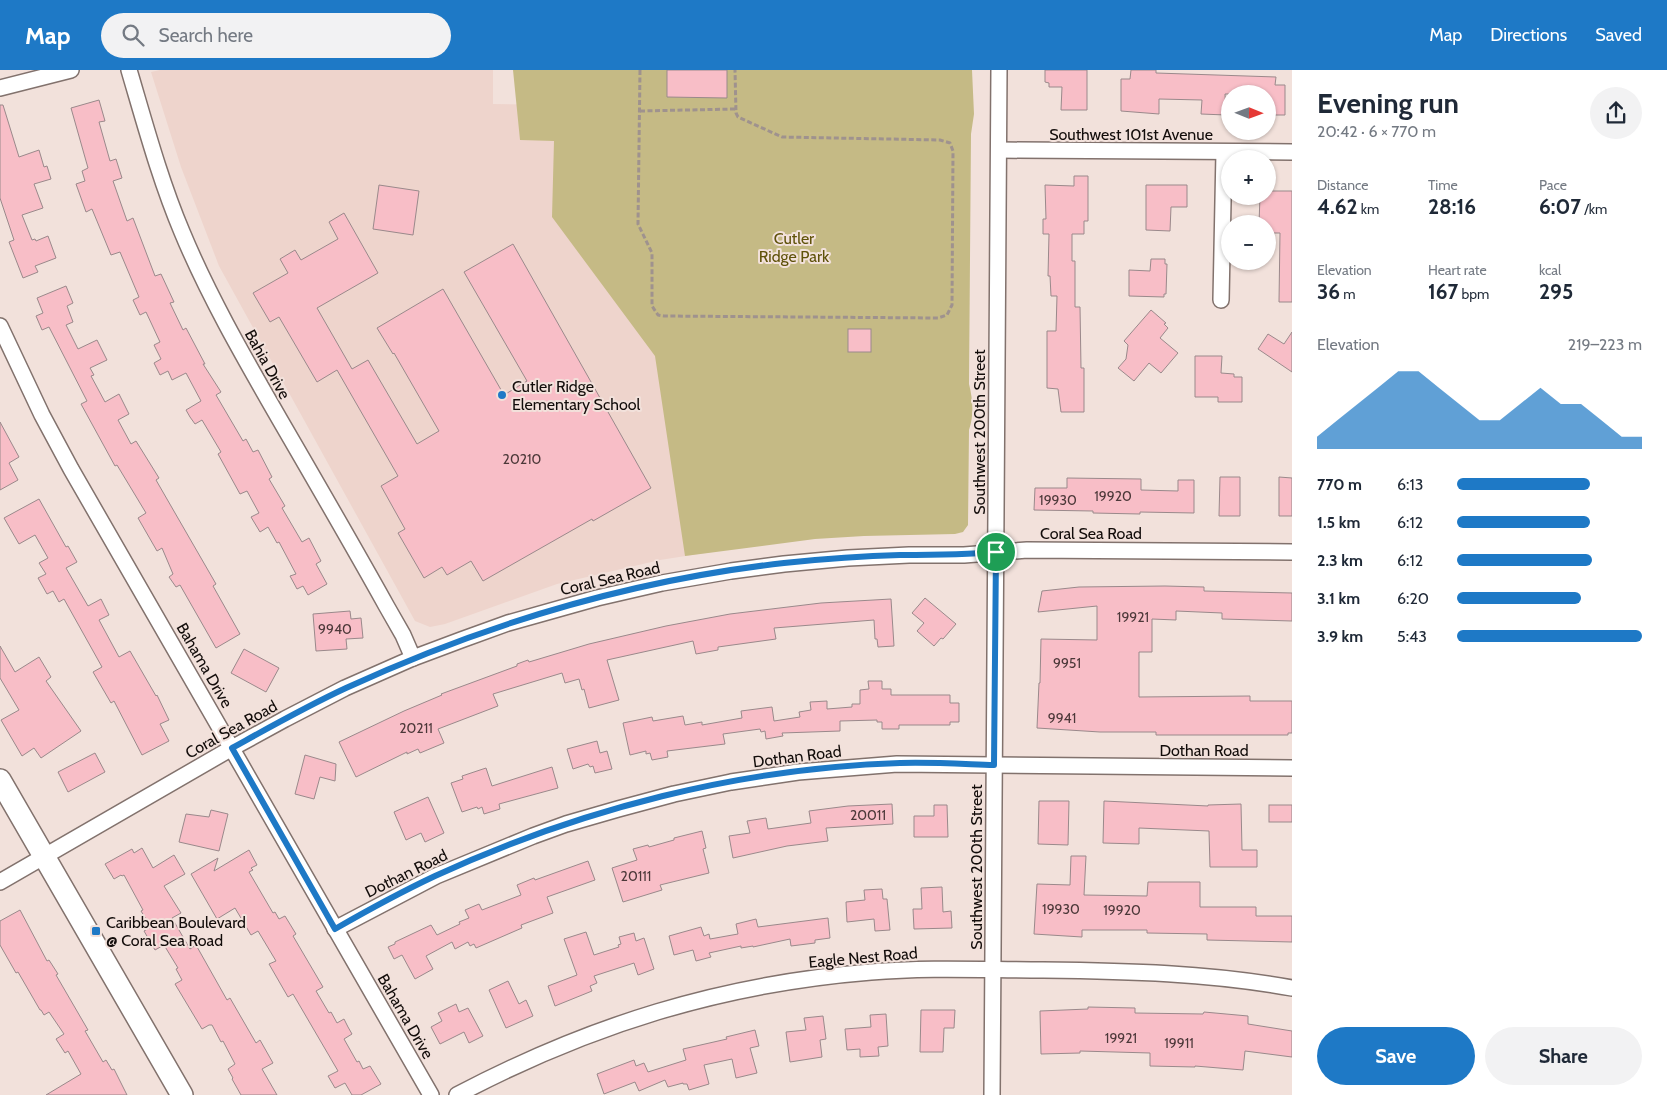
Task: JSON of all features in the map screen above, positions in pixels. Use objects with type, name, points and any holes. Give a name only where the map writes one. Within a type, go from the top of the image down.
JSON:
[{"type":"street","points":[[0,88],[71,70]]},
{"type":"street","name":"Bahia Drive","points":[[129,70],[168,196],[201,274],[238,345],[388,607],[413,658]]},
{"type":"street","name":"Southwest 200th Street","points":[[992,1095],[999,70]]},
{"type":"street","name":"Southwest 101st Avenue","points":[[999,150],[1221,152]]},
{"type":"street","name":"Southwest 101st Avenue","points":[[1276,152],[1292,152]]},
{"type":"street","points":[[1221,300],[1223,205]]},
{"type":"street","name":"Bahama Drive","points":[[0,326],[38,406],[71,469],[432,1095]]},
{"type":"street","name":"Coral Sea Road","points":[[0,882],[232,748],[328,696],[413,658],[478,634],[557,609],[621,592],[682,579],[749,568],[826,560],[893,556],[964,555],[1027,550],[1292,552]]},
{"type":"street","name":"Dothan Road","points":[[335,929],[414,886],[502,847],[588,817],[674,794],[778,775],[839,768],[912,763],[1292,768]]},
{"type":"street","points":[[0,780],[182,1095]]},
{"type":"street","name":"Eagle Nest Road","points":[[457,1095],[519,1063],[646,1014],[698,999],[795,981],[855,973],[936,969],[993,969],[1191,974],[1225,977],[1292,988]]},
{"type":"path","points":[[640,70],[638,224],[652,253],[652,306],[658,315],[928,318],[942,318],[947,315],[952,305],[953,151],[950,143],[940,140],[782,138],[738,117],[735,109],[735,70]]},
{"type":"path","points":[[640,111],[735,109]]},
{"type":"shaded area","name":"Cutler Ridge Elementary School","points":[[160,70],[493,70],[493,104],[967,110],[743,547],[660,560],[557,584],[445,624],[430,627],[415,621],[219,266],[181,167],[151,72]]},
{"type":"green space","name":"Cutler Ridge Park","points":[[513,70],[972,70],[974,114],[971,134],[969,384],[972,419],[969,430],[968,525],[963,532],[955,534],[815,539],[685,556],[655,356],[552,217],[554,141],[520,140]]},
{"type":"building","points":[[667,70],[727,70],[727,98],[667,97]]},
{"type":"building","points":[[1045,70],[1087,70],[1087,110],[1061,110],[1062,87],[1049,87],[1049,83],[1045,82]]},
{"type":"building","points":[[1131,70],[1156,70],[1156,73],[1276,77],[1275,85],[1221,85],[1221,115],[1201,114],[1202,100],[1159,99],[1159,114],[1121,111],[1121,79],[1130,79]]},
{"type":"building","points":[[1276,85],[1285,85],[1285,115],[1276,115]]},
{"type":"building","points":[[99,100],[105,121],[99,122],[110,161],[116,159],[122,178],[113,181],[127,221],[133,218],[155,276],[161,274],[174,302],[170,303],[183,330],[186,328],[205,364],[203,364],[221,392],[216,395],[243,441],[246,439],[253,452],[258,450],[272,477],[269,479],[285,506],[282,508],[302,542],[309,538],[321,561],[316,564],[327,584],[308,595],[303,586],[297,589],[290,576],[296,574],[279,542],[277,543],[268,527],[260,532],[251,517],[259,513],[247,491],[240,494],[218,454],[221,452],[202,420],[195,424],[186,410],[201,401],[186,373],[172,380],[168,371],[160,375],[154,363],[161,359],[154,345],[160,342],[146,312],[140,315],[133,300],[139,297],[120,252],[111,255],[92,209],[86,212],[76,184],[85,181],[82,171],[88,168],[71,108]]},
{"type":"building","points":[[0,105],[3,105],[19,157],[39,150],[44,167],[47,166],[51,179],[34,184],[43,208],[22,215],[32,240],[35,239],[36,241],[48,236],[56,258],[35,266],[38,272],[23,278],[9,242],[14,240],[0,198]]},
{"type":"building","points":[[1074,176],[1088,176],[1088,221],[1084,221],[1084,234],[1072,234],[1072,261],[1075,261],[1075,307],[1080,307],[1081,368],[1084,368],[1084,412],[1061,412],[1058,389],[1047,388],[1047,331],[1056,331],[1057,296],[1051,296],[1050,276],[1048,276],[1049,234],[1043,234],[1043,219],[1046,219],[1045,185],[1074,186]]},
{"type":"building","points":[[379,185],[419,191],[413,235],[373,229]]},
{"type":"building","points":[[1146,185],[1187,185],[1187,207],[1171,207],[1170,231],[1146,230]]},
{"type":"building","points":[[1276,191],[1292,191],[1292,302],[1279,302],[1280,233],[1276,233],[1276,215],[1259,215],[1260,205],[1276,205]]},
{"type":"building","points":[[344,213],[378,273],[317,308],[352,369],[368,360],[417,444],[439,431],[394,353],[377,328],[443,289],[504,395],[527,381],[464,272],[513,244],[651,488],[483,581],[471,561],[447,575],[442,567],[424,578],[398,533],[405,529],[381,486],[398,476],[337,370],[317,382],[279,317],[270,322],[253,293],[288,273],[280,259],[295,250],[301,260],[338,239],[329,222]]},
{"type":"building","points":[[1151,259],[1165,259],[1165,264],[1167,264],[1166,294],[1164,294],[1164,297],[1129,296],[1129,270],[1150,271]]},
{"type":"building","points":[[66,286],[73,303],[67,306],[73,322],[66,325],[78,349],[97,340],[107,360],[90,368],[94,375],[91,376],[105,402],[119,394],[129,414],[118,420],[131,444],[136,441],[159,478],[156,480],[216,584],[213,586],[240,634],[216,648],[180,585],[176,587],[169,577],[173,574],[162,548],[157,551],[138,518],[146,513],[117,465],[115,466],[81,404],[87,401],[49,327],[42,330],[36,316],[43,313],[37,298]]},
{"type":"building","points":[[1151,310],[1166,323],[1164,324],[1168,328],[1160,338],[1178,353],[1161,373],[1149,363],[1134,381],[1118,368],[1126,359],[1128,345],[1124,341]]},
{"type":"building","points":[[848,329],[871,329],[871,352],[848,352]]},
{"type":"building","points":[[1292,332],[1292,372],[1258,349],[1268,334],[1284,344]]},
{"type":"building","points":[[1195,356],[1222,356],[1221,373],[1242,377],[1242,402],[1218,402],[1218,397],[1195,397]]},
{"type":"building","points":[[0,422],[19,457],[9,463],[18,480],[0,490]]},
{"type":"building","points":[[1220,477],[1240,477],[1240,516],[1219,516]]},
{"type":"building","points":[[1279,477],[1292,478],[1292,516],[1279,516]]},
{"type":"building","points":[[1067,478],[1141,479],[1141,490],[1178,491],[1178,480],[1194,480],[1194,513],[1140,512],[1140,514],[1034,510],[1035,488],[1067,488]]},
{"type":"building","points":[[39,499],[66,547],[68,546],[77,562],[66,568],[88,606],[101,599],[109,615],[99,620],[119,657],[130,651],[157,695],[169,720],[160,724],[169,741],[142,755],[114,701],[111,703],[93,672],[102,667],[64,599],[59,602],[53,591],[47,594],[38,578],[46,574],[39,563],[48,558],[35,535],[19,544],[4,518]]},
{"type":"building","points":[[1079,587],[1204,587],[1204,591],[1292,593],[1292,621],[1222,619],[1222,613],[1176,611],[1176,620],[1152,619],[1152,652],[1139,652],[1139,697],[1250,696],[1250,701],[1292,701],[1292,733],[1288,733],[1288,735],[1156,735],[1156,732],[1100,732],[1037,728],[1041,639],[1097,640],[1097,606],[1038,612],[1042,591]]},
{"type":"building","points":[[925,598],[956,624],[934,646],[917,631],[924,623],[912,613]]},
{"type":"building","points":[[891,599],[894,646],[878,647],[877,639],[875,639],[874,620],[774,628],[776,639],[718,647],[718,650],[696,654],[693,641],[607,660],[619,700],[589,708],[579,679],[565,683],[562,673],[493,694],[498,706],[438,729],[444,743],[420,753],[418,749],[407,754],[407,752],[356,777],[339,742],[441,694],[517,666],[517,664],[589,644],[666,626],[730,614],[821,603]]},
{"type":"building","points":[[350,611],[351,619],[361,618],[363,638],[346,639],[347,649],[316,651],[313,614]]},
{"type":"building","points":[[0,646],[15,672],[39,657],[51,677],[46,681],[81,731],[41,758],[34,748],[22,756],[1,720],[19,710],[0,678]]},
{"type":"building","points":[[244,649],[279,668],[266,692],[231,673]]},
{"type":"building","points":[[868,681],[882,681],[882,689],[891,689],[891,695],[950,695],[950,703],[959,703],[959,722],[950,722],[950,725],[899,725],[899,729],[882,729],[882,722],[877,722],[877,720],[840,721],[840,731],[782,733],[783,736],[766,739],[765,731],[761,732],[760,729],[723,734],[725,744],[667,751],[668,757],[652,760],[650,753],[646,754],[646,751],[630,755],[623,723],[652,717],[653,721],[683,716],[685,725],[702,722],[702,725],[742,718],[741,711],[772,707],[774,721],[800,717],[799,712],[811,710],[810,702],[827,701],[827,709],[852,707],[852,704],[860,704],[860,690],[869,689]]},
{"type":"building","points":[[597,741],[600,753],[607,751],[612,769],[595,773],[593,766],[590,767],[588,764],[573,769],[567,749]]},
{"type":"building","points":[[95,753],[105,772],[68,792],[58,772]]},
{"type":"building","points":[[305,755],[336,764],[335,781],[320,777],[314,799],[295,794]]},
{"type":"building","points":[[552,767],[558,788],[499,804],[500,809],[484,814],[482,807],[462,812],[451,783],[463,779],[462,776],[486,768],[492,786]]},
{"type":"building","points":[[428,797],[444,833],[425,842],[421,833],[406,840],[394,812]]},
{"type":"building","points":[[1039,801],[1069,801],[1068,845],[1038,844]]},
{"type":"building","points":[[1104,801],[1208,806],[1241,804],[1242,850],[1257,850],[1257,867],[1210,867],[1209,831],[1139,828],[1139,844],[1103,843]]},
{"type":"building","points":[[892,804],[893,824],[826,828],[828,841],[787,846],[733,858],[729,836],[750,833],[747,821],[766,818],[768,829],[811,823],[809,811],[848,806]]},
{"type":"building","points":[[934,805],[947,805],[948,837],[914,837],[914,816],[934,816]]},
{"type":"building","points":[[1269,805],[1292,805],[1292,822],[1269,822]]},
{"type":"building","points":[[211,810],[228,814],[219,851],[179,842],[186,814],[209,817]]},
{"type":"building","points":[[702,831],[706,848],[703,849],[709,873],[660,885],[662,890],[623,902],[612,868],[637,860],[633,849],[648,845],[649,847]]},
{"type":"building","points":[[142,848],[153,868],[174,855],[185,874],[164,886],[181,913],[172,918],[190,949],[196,945],[227,1000],[230,998],[256,1043],[260,1040],[273,1063],[262,1069],[277,1095],[241,1095],[228,1069],[235,1064],[223,1041],[221,1042],[212,1025],[202,1029],[175,984],[182,980],[176,969],[178,968],[164,945],[155,950],[144,931],[151,927],[141,911],[143,910],[124,875],[114,879],[105,864],[132,849],[134,853]]},
{"type":"building","points":[[249,850],[257,865],[251,868],[253,870],[249,872],[273,913],[275,912],[279,919],[285,916],[296,934],[293,936],[323,987],[316,991],[337,1023],[344,1019],[352,1034],[344,1039],[357,1062],[359,1061],[363,1069],[370,1066],[381,1084],[361,1095],[352,1095],[345,1083],[335,1088],[328,1076],[338,1071],[293,994],[288,997],[269,964],[276,961],[258,931],[251,935],[235,908],[217,919],[191,874],[218,858],[214,871]]},
{"type":"building","points":[[1071,856],[1086,856],[1084,895],[1147,896],[1148,882],[1200,882],[1200,907],[1256,907],[1256,916],[1292,916],[1292,942],[1207,940],[1207,934],[1147,933],[1147,930],[1082,930],[1082,937],[1034,934],[1037,884],[1070,885]]},
{"type":"building","points":[[588,861],[595,880],[547,897],[553,913],[521,925],[522,928],[476,948],[474,944],[470,946],[468,942],[455,949],[452,942],[426,956],[433,969],[415,979],[402,955],[394,959],[388,947],[431,925],[437,935],[469,918],[465,910],[479,904],[482,910],[521,895],[517,885]]},
{"type":"building","points":[[942,887],[943,912],[951,911],[952,928],[914,929],[913,909],[922,909],[921,888]]},
{"type":"building","points":[[882,889],[883,899],[887,899],[890,930],[875,931],[874,919],[847,922],[846,902],[865,900],[864,890]]},
{"type":"building","points":[[20,910],[47,961],[49,960],[58,974],[56,975],[88,1030],[85,1031],[103,1062],[106,1060],[112,1070],[114,1069],[127,1095],[46,1095],[81,1074],[68,1051],[65,1053],[56,1039],[64,1034],[49,1012],[44,1015],[40,1010],[0,945],[0,921]]},
{"type":"building","points":[[828,918],[830,938],[815,940],[815,943],[791,946],[790,939],[753,947],[741,948],[741,946],[709,953],[711,957],[696,961],[693,950],[674,955],[669,936],[701,927],[704,936],[709,934],[710,939],[738,934],[736,924],[756,919],[758,927]]},
{"type":"building","points":[[586,932],[594,955],[619,947],[618,945],[621,944],[619,937],[634,933],[636,941],[644,938],[654,969],[638,975],[634,963],[594,976],[597,983],[590,986],[592,991],[555,1006],[548,986],[577,975],[564,939]]},
{"type":"building","points":[[508,981],[519,1004],[526,1000],[533,1016],[506,1028],[489,990]]},
{"type":"building","points":[[456,1004],[459,1012],[468,1008],[483,1036],[469,1043],[464,1032],[440,1044],[431,1027],[442,1021],[438,1013]]},
{"type":"building","points":[[1088,1007],[1135,1008],[1135,1013],[1203,1014],[1204,1012],[1248,1016],[1248,1024],[1292,1031],[1292,1057],[1245,1051],[1243,1070],[1195,1066],[1150,1066],[1150,1053],[1080,1051],[1080,1053],[1041,1054],[1040,1011],[1088,1009]]},
{"type":"building","points":[[921,1010],[955,1010],[954,1028],[944,1028],[943,1052],[920,1052]]},
{"type":"building","points":[[886,1014],[888,1046],[878,1047],[879,1056],[860,1057],[860,1049],[847,1050],[845,1029],[871,1027],[870,1015]]},
{"type":"building","points":[[823,1016],[826,1039],[820,1040],[822,1057],[790,1062],[786,1032],[806,1030],[804,1018]]},
{"type":"building","points":[[755,1030],[759,1046],[750,1048],[757,1073],[736,1078],[732,1059],[704,1065],[709,1084],[689,1090],[687,1084],[683,1083],[668,1087],[665,1080],[639,1091],[635,1082],[604,1094],[597,1074],[634,1060],[636,1066],[644,1063],[648,1072],[686,1060],[683,1049],[727,1039],[726,1037]]},
{"type":"place","name":"Cutler Ridge Elementary School","points":[[502,395]]},
{"type":"place","name":"Caribbean Boulevard @ Coral Sea Road","points":[[96,931]]},
{"type":"route","points":[[996,552],[994,765],[912,763],[839,768],[730,782],[674,794],[588,817],[502,847],[414,886],[335,929],[232,748],[284,718],[328,696],[413,658],[508,623],[597,598],[682,579],[749,568],[848,558],[964,555],[996,552]]}]
